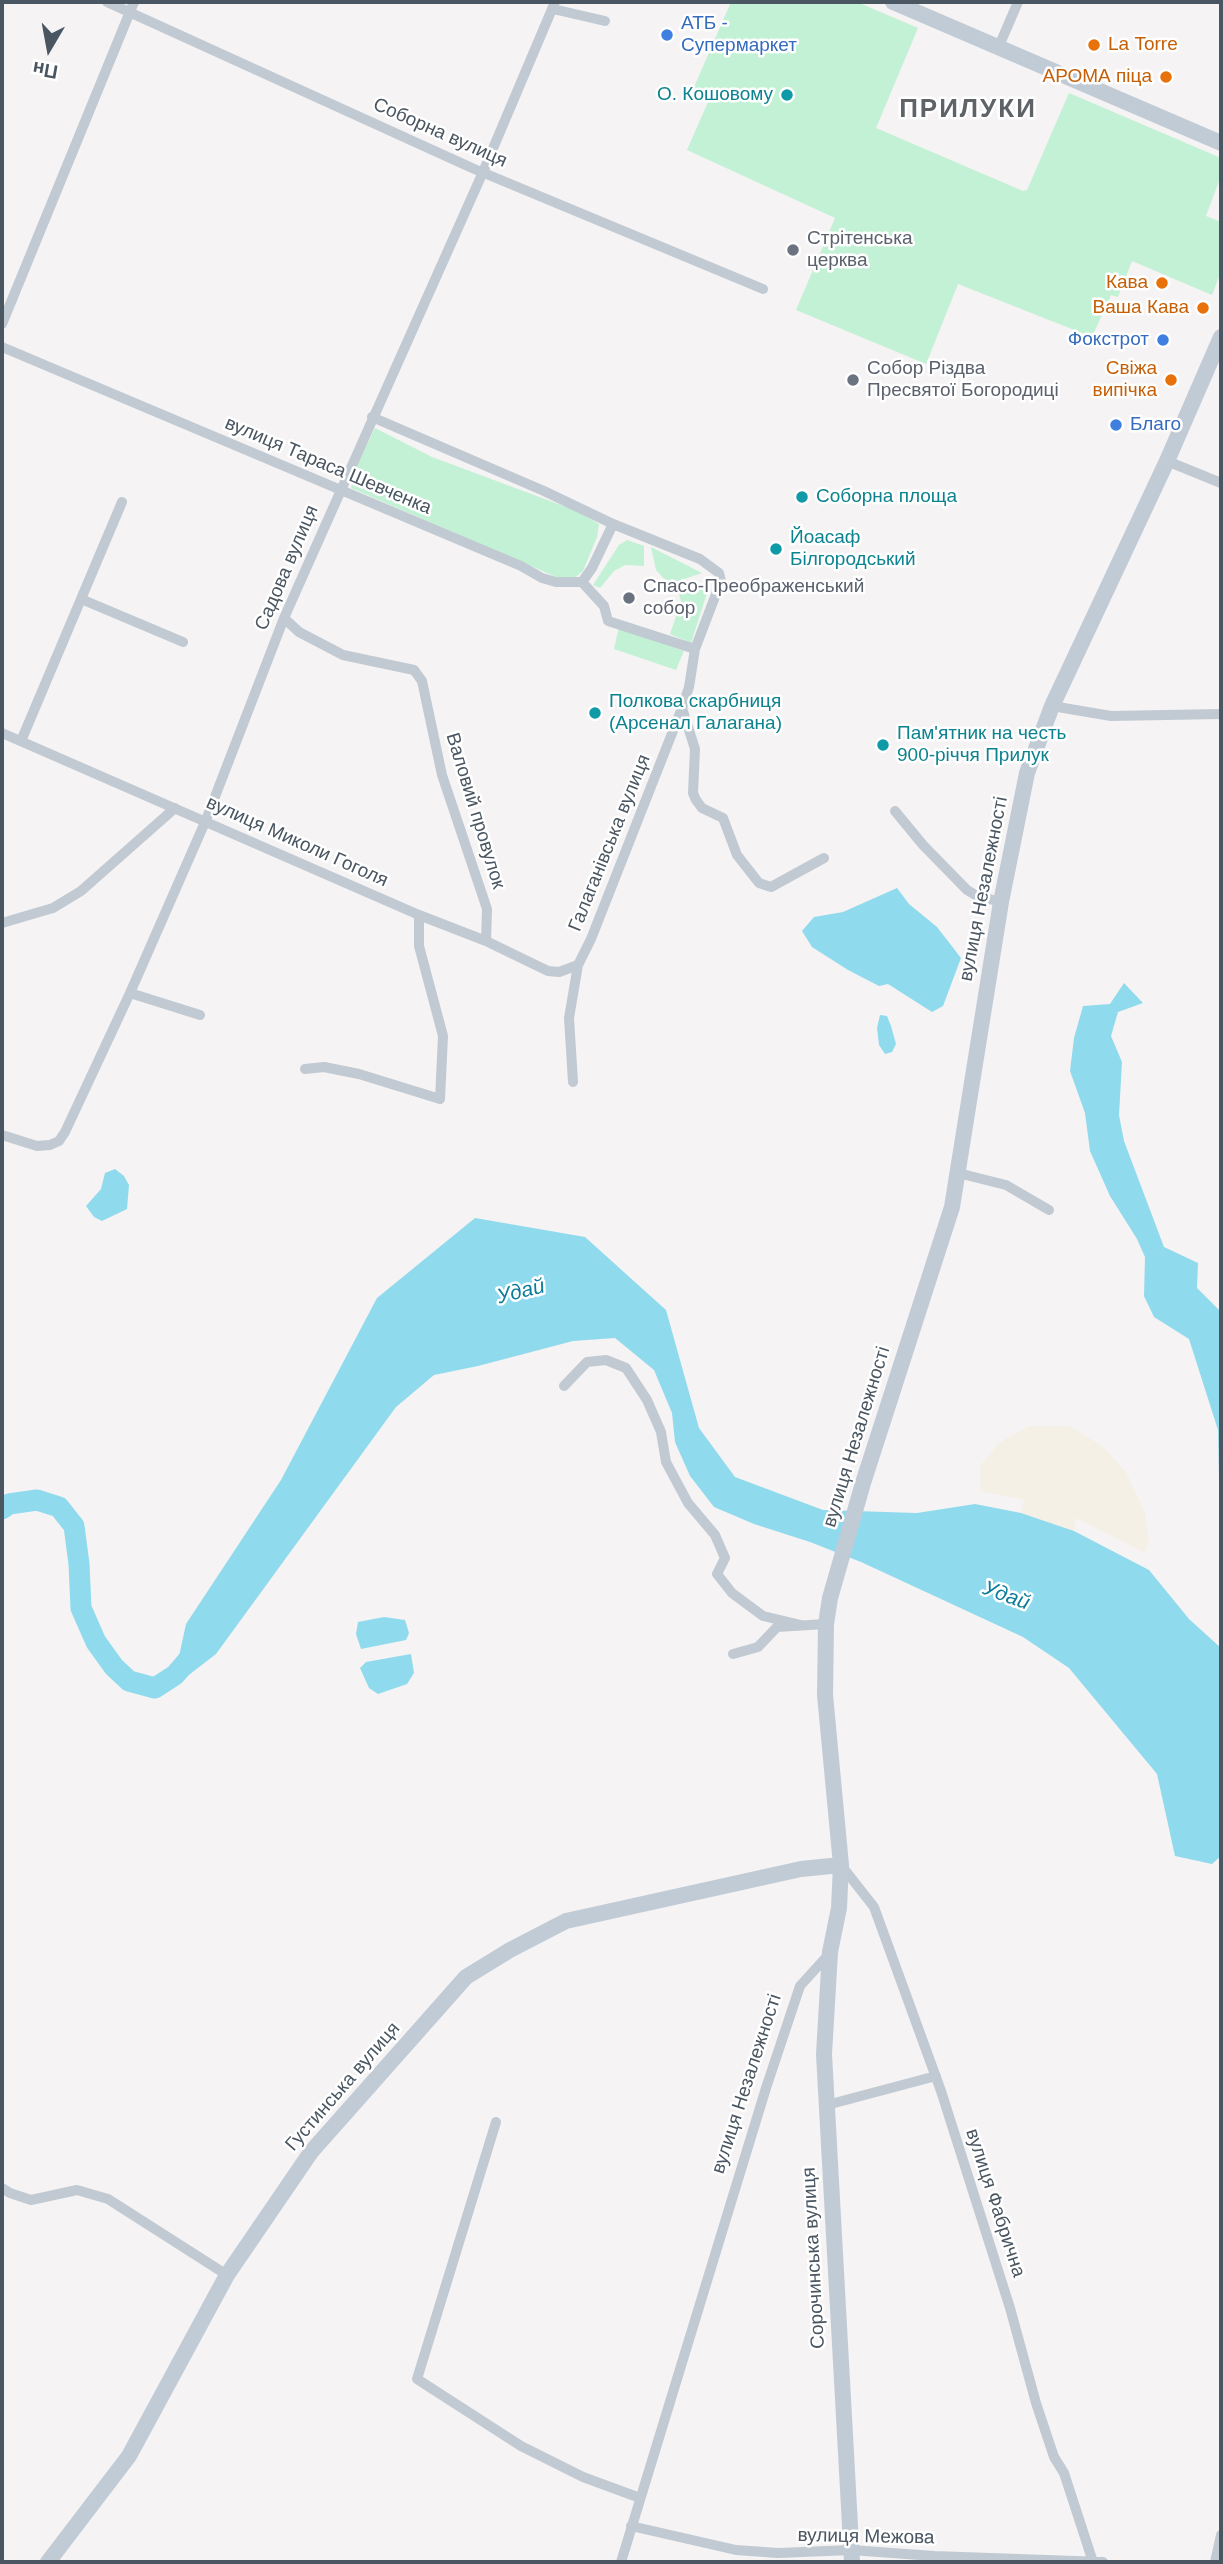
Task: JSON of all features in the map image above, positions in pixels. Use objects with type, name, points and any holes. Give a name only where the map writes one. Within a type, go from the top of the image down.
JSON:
[{"type":"main road","points":[[893,2],[1221,143]]},
{"type":"main road","name":"вулиця Незалежності","points":[[830,1952],[839,1908],[841,1865],[825,1695],[826,1625],[830,1598],[863,1483],[952,1207],[1001,902],[1027,773],[1052,706],[1167,461],[1221,337]]},
{"type":"main road","name":"Густинська вулиця","points":[[48,2562],[129,2456],[227,2275],[311,2152],[466,1977],[566,1921],[802,1869],[841,1865]]},
{"type":"main road","name":"Сорочинська вулиця","points":[[830,1952],[824,2054],[852,2556]]},
{"type":"street","name":"Соборна вулиця","points":[[107,2],[132,6],[483,172],[763,289]]},
{"type":"street","points":[[999,46],[1018,2]]},
{"type":"street","points":[[554,5],[605,21]]},
{"type":"street","name":"Садова вулиця","points":[[2,1135],[37,1146],[59,1141],[65,1132],[206,820],[284,618],[483,172],[554,5]]},
{"type":"street","points":[[2,324],[132,6]]},
{"type":"street","name":"вулиця Тараса Шевченка","points":[[2,348],[521,566],[542,578],[556,582],[582,582]]},
{"type":"street","points":[[372,417],[544,491],[613,524],[592,568],[582,582],[604,606],[608,621],[695,649]]},
{"type":"street","points":[[1167,461],[1221,483]]},
{"type":"street","points":[[21,741],[122,502]]},
{"type":"street","name":"Галаганівська вулиця","points":[[573,1082],[569,1018],[578,965],[591,939],[682,708],[689,687],[695,649],[721,582],[719,573],[700,559],[613,524]]},
{"type":"street","points":[[81,599],[183,642]]},
{"type":"street","name":"Валовий провулок","points":[[284,618],[299,632],[343,655],[414,670],[422,681],[446,787],[487,909],[486,941]]},
{"type":"street","points":[[1052,706],[1111,716],[1221,714]]},
{"type":"street","points":[[682,708],[695,749],[693,793],[696,800],[702,808],[723,818],[737,855],[759,883],[771,887],[824,858]]},
{"type":"street","name":"вулиця Миколи Гоголя","points":[[2,733],[419,915],[486,941],[548,971],[559,972],[578,965]]},
{"type":"street","points":[[2,923],[52,908],[81,891],[175,808]]},
{"type":"street","points":[[895,811],[923,845],[967,890],[977,896],[1001,902]]},
{"type":"street","points":[[305,1069],[324,1068],[359,1074],[440,1099],[443,1036],[419,946],[419,915]]},
{"type":"street","points":[[130,993],[200,1015]]},
{"type":"street","points":[[958,1173],[1006,1185],[1049,1210]]},
{"type":"street","points":[[564,1386],[587,1362],[606,1360],[626,1368],[648,1400],[661,1432],[666,1462],[688,1503],[715,1535],[725,1558],[717,1574],[733,1592],[763,1616],[801,1625]]},
{"type":"street","points":[[733,1654],[758,1647],[777,1627],[826,1625]]},
{"type":"street","name":"вулиця Фабрична","points":[[841,1865],[874,1908],[936,2076],[1010,2308],[1036,2403],[1054,2457],[1064,2473],[1097,2562]]},
{"type":"street","name":"вулиця Незалежності","points":[[621,2562],[766,2088],[800,1986],[830,1952]]},
{"type":"street","points":[[827,2105],[936,2076]]},
{"type":"street","points":[[496,2122],[418,2379],[521,2446],[583,2477],[640,2498]]},
{"type":"street","points":[[2,2188],[31,2200],[77,2190],[108,2199],[227,2275]]},
{"type":"street","name":"вулиця Межова","points":[[631,2526],[736,2550],[852,2556],[1097,2562]]},
{"type":"street","points":[[1215,2562],[1221,2535]]},
{"type":"green space","points":[[731,2],[857,2],[918,28],[876,128],[1023,191],[1027,190],[1069,93],[1221,158],[1221,176],[1206,216],[1221,222],[1221,272],[1212,295],[1132,261],[1118,297],[1111,295],[1092,337],[958,284],[926,364],[796,310],[835,218],[687,150],[708,102],[691,94]]},
{"type":"green space","points":[[375,428],[432,457],[577,511],[599,524],[597,537],[583,571],[573,579],[561,579],[351,488],[356,467]]},
{"type":"green space","points":[[627,540],[644,546],[644,566],[625,565],[614,571],[600,588],[593,585],[619,545]]},
{"type":"green space","points":[[651,547],[702,573],[669,584],[656,570]]},
{"type":"green space","points":[[707,583],[709,587],[691,643],[670,634],[681,602],[679,593]]},
{"type":"green space","points":[[619,627],[684,651],[676,670],[614,649]]},
{"type":"sand","points":[[1029,1426],[1069,1426],[1102,1446],[1126,1472],[1145,1513],[1149,1541],[1145,1553],[1076,1518],[1074,1531],[1021,1513],[1024,1500],[980,1491],[980,1466],[999,1443]]},
{"type":"water","points":[[897,888],[909,904],[937,927],[961,958],[943,1006],[932,1012],[888,984],[879,986],[848,970],[812,947],[802,931],[814,917],[843,912]]},
{"type":"water","points":[[1124,983],[1143,1003],[1118,1012],[1111,1036],[1122,1062],[1119,1115],[1124,1141],[1164,1247],[1198,1263],[1197,1288],[1221,1312],[1221,1499],[1218,1430],[1189,1339],[1154,1317],[1144,1296],[1145,1257],[1110,1196],[1090,1151],[1085,1113],[1070,1071],[1074,1038],[1083,1006],[1110,1004]]},
{"type":"water","points":[[880,1015],[887,1016],[896,1044],[892,1052],[885,1054],[879,1045],[877,1028]]},
{"type":"water","points":[[115,1169],[124,1176],[129,1185],[127,1209],[102,1221],[94,1217],[86,1206],[101,1189],[105,1173]]},
{"type":"water","points":[[475,1218],[585,1237],[666,1310],[699,1428],[735,1477],[823,1510],[917,1513],[975,1504],[1021,1513],[1074,1531],[1149,1570],[1189,1619],[1221,1648],[1221,1856],[1212,1864],[1175,1856],[1157,1774],[1069,1668],[1023,1637],[861,1562],[714,1507],[690,1476],[675,1442],[672,1413],[654,1370],[615,1338],[573,1341],[434,1375],[396,1407],[216,1654],[181,1681],[175,1675],[186,1624],[281,1480],[377,1298]]},
{"type":"water","points":[[384,1617],[405,1620],[409,1633],[406,1640],[361,1649],[356,1634],[358,1622]]},
{"type":"water","points":[[411,1654],[414,1673],[407,1684],[378,1694],[369,1688],[360,1668],[366,1662]]},
{"type":"waterway","name":"Удай","points":[[2,1509],[9,1504],[37,1500],[59,1507],[74,1526],[81,1608],[96,1642],[114,1667],[129,1681],[155,1688],[175,1675],[194,1653]]},
{"type":"place","name":"АТБ - Супермаркет","points":[[667,35]]},
{"type":"place","name":"La Torre","points":[[1094,45]]},
{"type":"place","name":"АРОМА піца","points":[[1166,77]]},
{"type":"place","name":"О. Кошовому","points":[[787,95]]},
{"type":"place","name":"Стрітенська церква","points":[[793,250]]},
{"type":"place","name":"Кава","points":[[1162,283]]},
{"type":"place","name":"Ваша Кава","points":[[1203,308]]},
{"type":"place","name":"Фокстрот","points":[[1163,340]]},
{"type":"place","name":"Собор Різдва Пресвятої Богородиці","points":[[853,380]]},
{"type":"place","name":"Свіжа випічка","points":[[1171,380]]},
{"type":"place","name":"Благо","points":[[1116,425]]},
{"type":"place","name":"Соборна площа","points":[[802,497]]},
{"type":"place","name":"Йоасаф Білгородський","points":[[776,549]]},
{"type":"place","name":"Спасо-Преображенський собор","points":[[629,598]]},
{"type":"place","name":"Полкова скарбниця (Арсенал Галагана)","points":[[595,713]]},
{"type":"place","name":"Пам'ятник на честь 900-річчя Прилук","points":[[883,745]]},
{"type":"district","name":"ПРИЛУКИ","points":[[968,110]]}]
